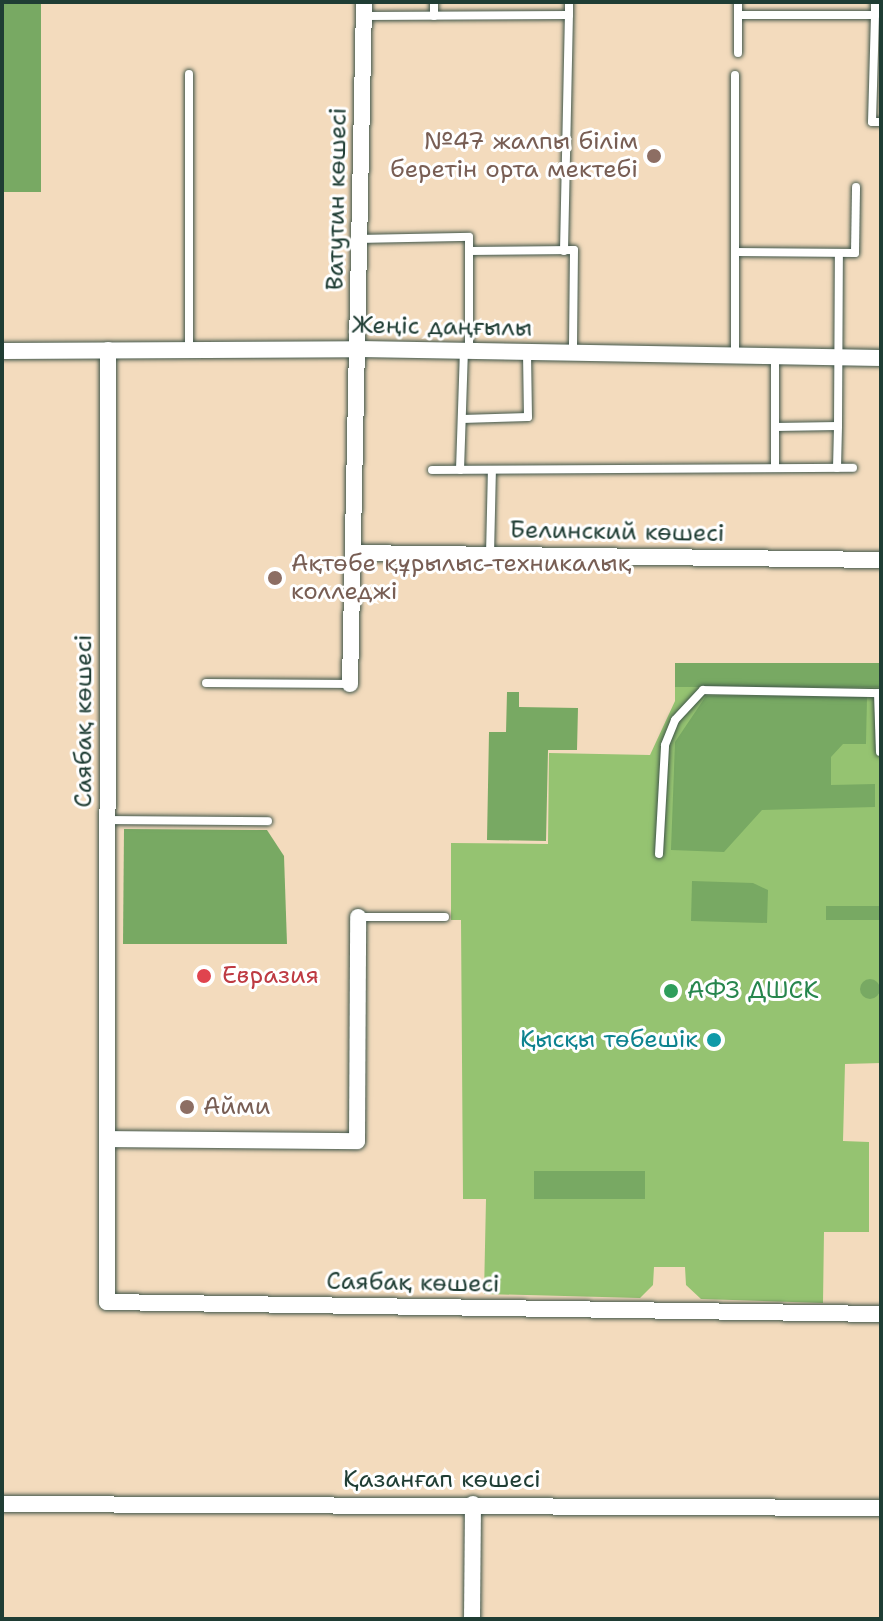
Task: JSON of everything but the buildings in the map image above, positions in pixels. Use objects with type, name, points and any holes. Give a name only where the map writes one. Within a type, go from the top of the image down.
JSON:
[{"type":"street","name":"Ватутин көшесі","points":[[350,684],[364,9]]},
{"type":"street","name":"Жеңіс даңғылы","points":[[2,351],[359,349],[881,358]]},
{"type":"street","name":"Саябақ көшесі","points":[[108,350],[107,1302],[881,1314]]},
{"type":"street","name":"Белинский көшесі","points":[[353,553],[881,560]]},
{"type":"street","points":[[108,1139],[357,1141],[358,917]]},
{"type":"street","name":"Қазанғап көшесі","points":[[2,1504],[881,1508]]},
{"type":"street","points":[[472,1619],[473,1504]]},
{"type":"lane","points":[[434,2],[434,16]]},
{"type":"lane","points":[[564,251],[569,2]]},
{"type":"lane","points":[[738,2],[738,53]]},
{"type":"lane","points":[[875,2],[872,122],[881,122]]},
{"type":"lane","points":[[364,9],[434,16],[569,15]]},
{"type":"lane","points":[[738,15],[875,15]]},
{"type":"lane","points":[[189,74],[189,350]]},
{"type":"lane","points":[[735,75],[735,355]]},
{"type":"lane","points":[[735,252],[855,253],[856,187]]},
{"type":"lane","points":[[361,239],[469,237],[467,351],[460,470]]},
{"type":"lane","points":[[469,251],[574,250],[573,353]]},
{"type":"lane","points":[[837,468],[839,253]]},
{"type":"lane","points":[[462,419],[528,417],[527,352]]},
{"type":"lane","points":[[775,356],[775,468]]},
{"type":"lane","points":[[775,427],[838,426]]},
{"type":"lane","points":[[432,470],[853,468]]},
{"type":"lane","points":[[490,555],[492,470]]},
{"type":"lane","points":[[206,683],[350,684]]},
{"type":"lane","points":[[659,854],[665,745],[675,720],[703,690],[880,693],[880,752]]},
{"type":"lane","points":[[108,820],[268,821]]},
{"type":"lane","points":[[358,917],[445,917]]},
{"type":"green space","points":[[3,2],[41,2],[41,192],[3,192]]},
{"type":"green space","points":[[675,663],[881,663],[881,687],[675,687]]},
{"type":"green space","name":"АФЗ ДШСК","points":[[881,663],[881,1063],[845,1064],[843,1141],[869,1142],[869,1232],[824,1232],[823,1303],[701,1299],[686,1285],[685,1267],[654,1267],[653,1285],[640,1298],[484,1294],[486,1199],[463,1199],[461,920],[451,920],[451,843],[548,844],[549,753],[650,755],[675,701],[675,665]]},
{"type":"green space","points":[[507,692],[519,692],[519,707],[578,708],[577,750],[548,750],[546,841],[487,840],[489,732],[506,732]]},
{"type":"green space","points":[[706,696],[867,697],[866,744],[843,744],[831,757],[831,785],[875,784],[875,807],[762,810],[724,852],[671,850],[675,742]]},
{"type":"green space","points":[[124,829],[267,830],[284,856],[287,944],[123,944]]},
{"type":"green space","points":[[692,881],[753,883],[768,890],[767,923],[691,921]]},
{"type":"green space","points":[[826,906],[881,906],[881,920],[826,920]]},
{"type":"green space","points":[[870,979],[877,982],[880,989],[877,996],[870,999],[863,996],[860,989],[863,982]]},
{"type":"green space","points":[[534,1171],[645,1171],[645,1199],[534,1199]]},
{"type":"place","name":"№47 жалпы білім беретін орта мектебі","points":[[654,156]]},
{"type":"place","name":"Ақтөбе құрылыс-техникалық колледжі","points":[[275,578]]},
{"type":"place","name":"Евразия","points":[[204,976]]},
{"type":"place","name":"АФЗ ДШСК","points":[[671,991]]},
{"type":"place","name":"Қысқы төбешік","points":[[714,1040]]},
{"type":"place","name":"Айми","points":[[187,1107]]}]
